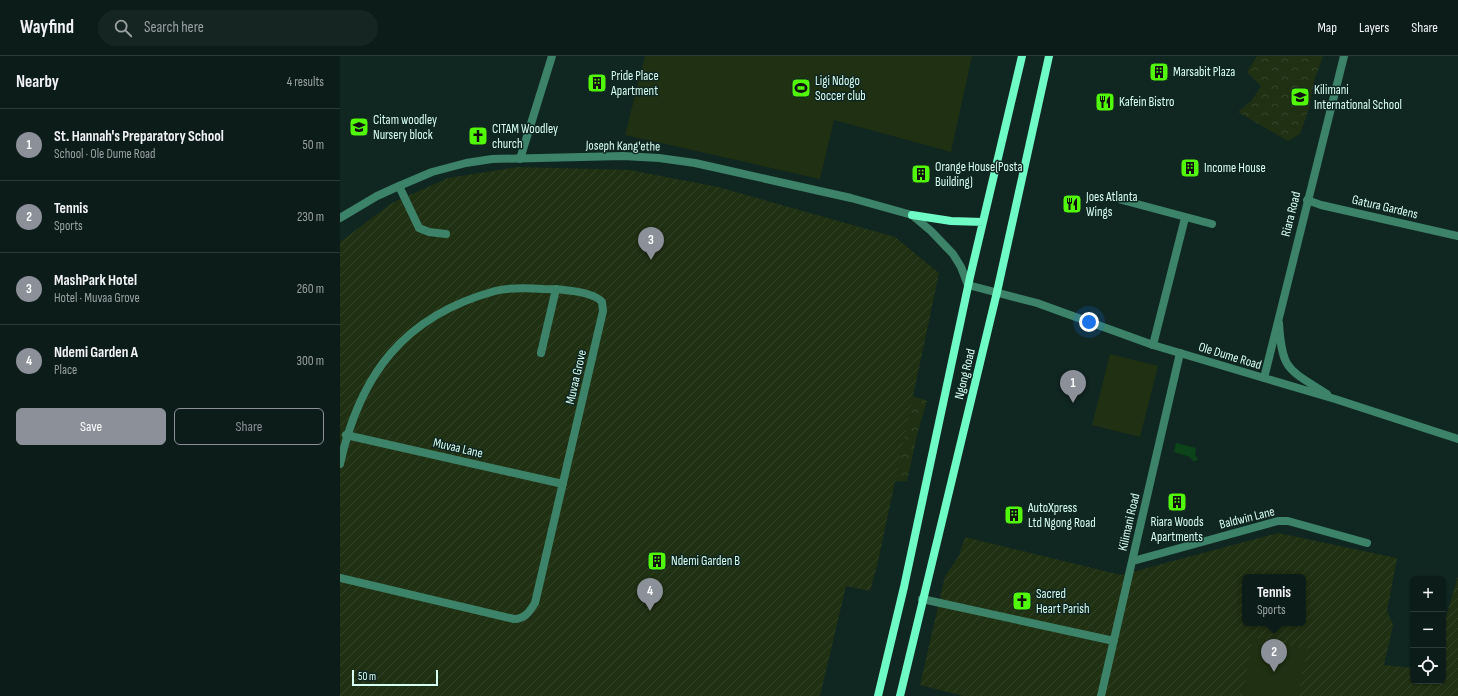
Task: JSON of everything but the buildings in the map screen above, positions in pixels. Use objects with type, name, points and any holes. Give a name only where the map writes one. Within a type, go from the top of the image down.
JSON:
[{"type":"main road","name":"Ngong Road","points":[[878,696],[904,587],[982,222],[1022,56]]},
{"type":"main road","name":"Ngong Road","points":[[900,696],[922,599],[997,292],[1049,56]]},
{"type":"main road","points":[[912,215],[951,221],[982,222]]},
{"type":"street","points":[[520,159],[552,56]]},
{"type":"street","name":"Riara Road","points":[[1264,378],[1344,56]]},
{"type":"street","name":"Joseph Kang'ethe","points":[[340,218],[377,196],[399,186],[453,166],[486,159],[623,156],[695,163],[851,198],[912,215]]},
{"type":"street","points":[[399,186],[419,228],[429,232],[446,234]]},
{"type":"street","points":[[1122,200],[1212,224]]},
{"type":"street","name":"Gatura Gardens","points":[[1307,200],[1321,205],[1458,236]]},
{"type":"street","points":[[912,215],[931,231],[953,254],[961,267],[968,285]]},
{"type":"street","points":[[1153,345],[1185,218]]},
{"type":"street","name":"Ole Dume Road","points":[[968,285],[1037,303],[1153,345],[1335,399],[1458,439]]},
{"type":"street","points":[[541,353],[556,289]]},
{"type":"street","name":"Muvaa Grove","points":[[340,464],[346,435],[362,394],[383,361],[406,338],[432,318],[446,310],[496,290],[556,289],[592,295],[599,298],[603,306],[591,369],[535,603],[529,612],[518,619],[340,578]]},
{"type":"street","points":[[1279,316],[1281,347],[1285,361],[1291,370],[1335,399]]},
{"type":"street","name":"Kilimani Road","points":[[1101,696],[1180,353]]},
{"type":"street","name":"Muvaa Lane","points":[[346,435],[564,484]]},
{"type":"street","name":"Baldwin Lane","points":[[1133,561],[1278,521],[1288,521],[1367,543]]},
{"type":"street","points":[[922,599],[1114,641]]},
{"type":"green space","name":"Ligi Ndogo Soccer club","points":[[645,56],[972,56],[951,152],[834,120],[820,179],[625,135]]},
{"type":"green space","points":[[1257,56],[1323,56],[1314,81],[1309,109],[1300,134],[1288,141],[1238,112],[1252,100],[1261,86],[1247,72]]},
{"type":"green space","points":[[518,167],[630,170],[718,187],[895,237],[939,273],[878,562],[870,591],[846,586],[820,696],[340,696],[340,242],[392,203],[448,178]]},
{"type":"green space","points":[[1110,354],[1158,366],[1140,437],[1092,425]]},
{"type":"green space","points":[[907,394],[927,401],[918,431],[907,481],[888,482]]},
{"type":"green space","points":[[1278,533],[1397,558],[1387,611],[1393,625],[1384,665],[1410,668],[1410,684],[1446,684],[1446,617],[1458,576],[1458,696],[963,696],[920,685],[945,576],[959,556],[965,537],[1121,575]]},
{"type":"green space","points":[[1253,638],[1307,649],[1298,696],[1242,696]]},
{"type":"shaded area","points":[[1176,443],[1196,448],[1195,455],[1198,459],[1193,461],[1190,457],[1174,452]]},
{"type":"place","name":"Marsabit Plaza","points":[[1159,72]]},
{"type":"place","name":"Pride Place Apartment","points":[[597,83]]},
{"type":"place","name":"Ligi Ndogo Soccer club","points":[[801,88]]},
{"type":"place","name":"Kilimani International School","points":[[1300,97]]},
{"type":"place","name":"Kafein Bistro","points":[[1105,102]]},
{"type":"place","name":"Citam woodley Nursery block","points":[[359,127]]},
{"type":"place","name":"CITAM Woodley church","points":[[478,136]]},
{"type":"place","name":"Income House","points":[[1190,168]]},
{"type":"place","name":"Orange House(Posta Building)","points":[[921,174]]},
{"type":"place","name":"Joes Atlanta Wings","points":[[1072,204]]},
{"type":"place","name":"MashPark Hotel","points":[[651,260]]},
{"type":"place","name":"St. Hannah's Preparatory School","points":[[1073,403]]},
{"type":"place","name":"Riara Woods Apartments","points":[[1177,502]]},
{"type":"place","name":"AutoXpress Ltd Ngong Road","points":[[1014,515]]},
{"type":"place","name":"Ndemi Garden B","points":[[657,561]]},
{"type":"place","name":"Sacred Heart Parish","points":[[1022,601]]},
{"type":"place","name":"Ndemi Garden A","points":[[650,611]]},
{"type":"place","name":"Tennis","points":[[1274,672]]}]
